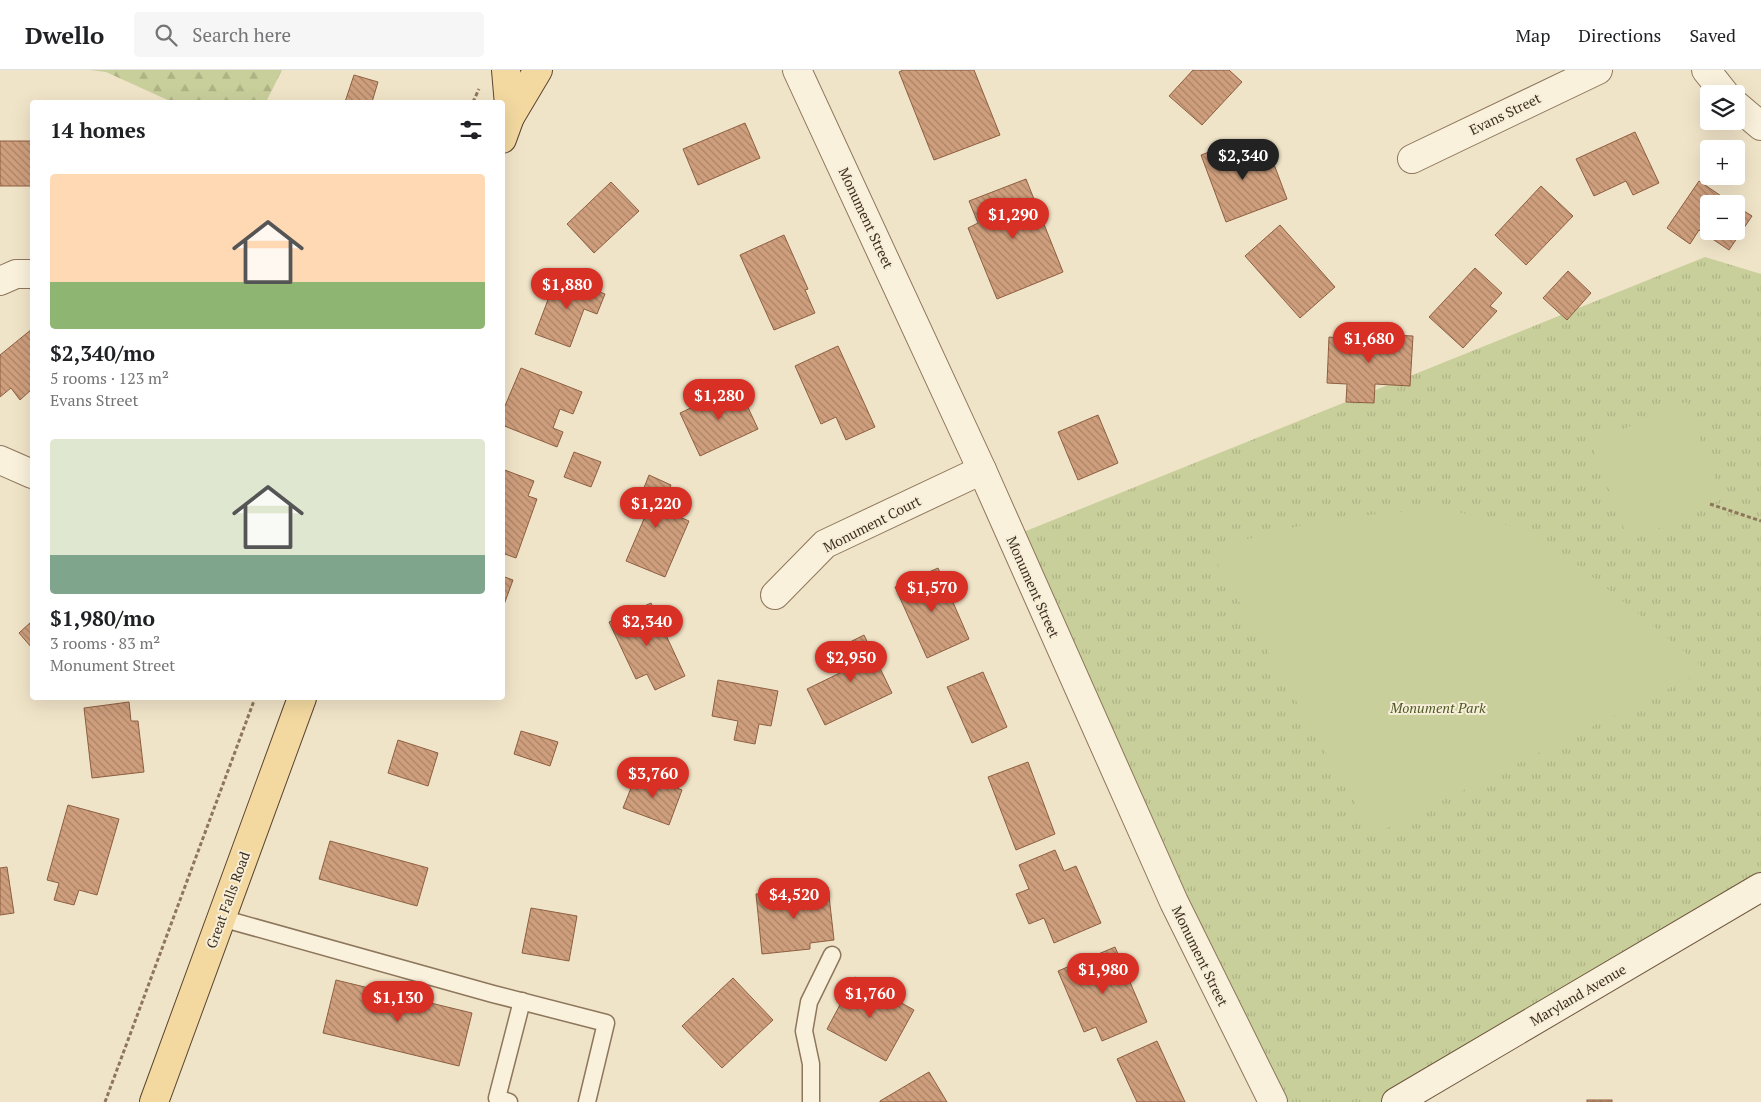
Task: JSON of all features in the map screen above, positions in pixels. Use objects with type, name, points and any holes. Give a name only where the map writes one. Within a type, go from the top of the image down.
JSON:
[{"type":"main road","points":[[506,70],[506,128]]},
{"type":"main road","points":[[506,128],[538,70]]},
{"type":"main road","name":"Great Falls Road","points":[[154,1102],[301,700]]},
{"type":"street","name":"Monument Street","points":[[797,70],[982,470],[1174,902],[1273,1102]]},
{"type":"street","name":"Evans Street","points":[[1412,159],[1598,70]]},
{"type":"street","points":[[1706,70],[1718,85]]},
{"type":"street","points":[[1745,113],[1761,126]]},
{"type":"street","points":[[0,281],[16,274],[30,274]]},
{"type":"street","points":[[0,460],[30,473]]},
{"type":"street","name":"Monument Court","points":[[775,595],[825,544],[982,470]]},
{"type":"street","name":"Maryland Avenue","points":[[1396,1102],[1761,887]]},
{"type":"lane","points":[[221,918],[606,1023],[587,1102]]},
{"type":"lane","points":[[811,1102],[811,1064],[804,1031],[809,1002],[832,956]]},
{"type":"lane","points":[[509,1102],[498,1098],[522,1001]]},
{"type":"path","points":[[1710,504],[1761,521]]},
{"type":"path","points":[[105,1102],[254,700]]},
{"type":"green space","points":[[90,70],[282,70],[267,100],[168,100],[106,72]]},
{"type":"green space","name":"Monument Park","points":[[1705,257],[1761,274],[1761,887],[1396,1102],[1273,1102],[1011,537]]},
{"type":"green space","points":[[1686,402],[1722,499],[1629,542],[1591,443]]},
{"type":"green space","points":[[1443,508],[1516,527],[1575,563],[1706,670],[1373,835],[1209,549],[1326,519]]},
{"type":"building","points":[[903,70],[974,70],[1000,135],[934,160],[899,72]]},
{"type":"building","points":[[1193,70],[1229,70],[1242,82],[1202,125],[1169,96]]},
{"type":"building","points":[[354,75],[378,82],[373,100],[346,100]]},
{"type":"building","points":[[745,123],[760,158],[698,185],[683,149]]},
{"type":"building","points":[[1635,132],[1659,183],[1633,195],[1626,181],[1594,196],[1576,159]]},
{"type":"building","points":[[0,141],[30,141],[30,186],[0,186]]},
{"type":"building","points":[[1236,142],[1244,160],[1269,151],[1287,199],[1226,222],[1201,155]]},
{"type":"building","points":[[1026,179],[1063,272],[997,299],[968,228],[978,223],[969,201]]},
{"type":"building","points":[[1699,181],[1700,185],[1705,185],[1720,195],[1700,195],[1700,231],[1690,244],[1667,228]]},
{"type":"building","points":[[611,182],[639,211],[594,253],[567,224]]},
{"type":"building","points":[[1541,186],[1573,216],[1526,265],[1495,235]]},
{"type":"building","points":[[1745,212],[1752,216],[1745,226]]},
{"type":"building","points":[[1280,225],[1335,287],[1300,318],[1245,256]]},
{"type":"building","points":[[784,235],[808,289],[805,290],[815,313],[774,330],[740,255]]},
{"type":"building","points":[[1714,240],[1736,240],[1729,250]]},
{"type":"building","points":[[1475,268],[1502,293],[1490,306],[1497,311],[1463,348],[1429,317]]},
{"type":"building","points":[[1568,271],[1591,293],[1567,320],[1543,298]]},
{"type":"building","points":[[557,276],[605,294],[597,314],[584,309],[570,347],[535,334]]},
{"type":"building","points":[[30,331],[30,391],[20,400],[11,388],[0,397],[0,355]]},
{"type":"building","points":[[1349,333],[1413,336],[1410,386],[1375,384],[1374,403],[1346,402],[1347,384],[1327,383],[1329,337],[1349,339]]},
{"type":"building","points":[[838,346],[875,427],[846,440],[836,417],[821,424],[795,366]]},
{"type":"building","points":[[521,368],[582,392],[573,414],[560,409],[553,428],[563,432],[557,447],[505,426],[505,406]]},
{"type":"building","points":[[738,386],[758,429],[700,456],[680,413]]},
{"type":"building","points":[[1098,415],[1118,463],[1078,480],[1058,432]]},
{"type":"building","points":[[574,452],[601,462],[591,487],[564,477]]},
{"type":"building","points":[[505,470],[534,481],[528,496],[537,499],[516,558],[505,554]]},
{"type":"building","points":[[649,475],[671,485],[661,509],[689,521],[665,577],[626,561],[644,519],[629,513],[638,492],[642,493]]},
{"type":"building","points":[[938,568],[969,639],[927,658],[895,587]]},
{"type":"building","points":[[505,577],[513,580],[505,602]]},
{"type":"building","points":[[651,603],[685,676],[655,690],[647,674],[636,679],[609,622]]},
{"type":"building","points":[[30,623],[30,646],[19,633]]},
{"type":"building","points":[[864,635],[892,693],[825,725],[807,689],[844,671],[834,650]]},
{"type":"building","points":[[983,672],[1007,727],[972,743],[947,687]]},
{"type":"building","points":[[718,680],[778,691],[771,726],[759,724],[755,744],[734,740],[738,721],[712,716]]},
{"type":"building","points":[[129,702],[131,721],[138,721],[144,772],[92,778],[84,708]]},
{"type":"building","points":[[521,731],[558,742],[550,766],[514,754]]},
{"type":"building","points":[[398,740],[438,753],[428,786],[388,773]]},
{"type":"building","points":[[1028,762],[1055,834],[1016,850],[988,777]]},
{"type":"building","points":[[637,773],[682,790],[669,825],[623,808]]},
{"type":"building","points":[[68,805],[119,819],[97,895],[79,890],[74,905],[54,900],[59,883],[47,880]]},
{"type":"building","points":[[330,841],[428,868],[417,906],[319,879]]},
{"type":"building","points":[[1055,850],[1064,871],[1076,866],[1101,923],[1054,943],[1044,918],[1029,924],[1016,894],[1029,889],[1019,865]]},
{"type":"building","points":[[7,867],[14,913],[0,915],[0,868]]},
{"type":"building","points":[[828,887],[834,940],[810,943],[810,949],[762,954],[756,894]]},
{"type":"building","points":[[531,908],[577,916],[569,961],[522,953]]},
{"type":"building","points":[[1115,947],[1147,1022],[1102,1041],[1096,1027],[1084,1032],[1058,971]]},
{"type":"building","points":[[855,977],[914,1010],[886,1061],[827,1029]]},
{"type":"building","points":[[733,978],[773,1020],[722,1068],[682,1026]]},
{"type":"building","points":[[336,980],[472,1013],[459,1066],[323,1033]]},
{"type":"building","points":[[1157,1041],[1185,1102],[1137,1102],[1117,1059]]},
{"type":"building","points":[[929,1072],[947,1102],[880,1102],[880,1101]]},
{"type":"building","points":[[1587,1100],[1612,1100],[1612,1102],[1587,1102]]}]
